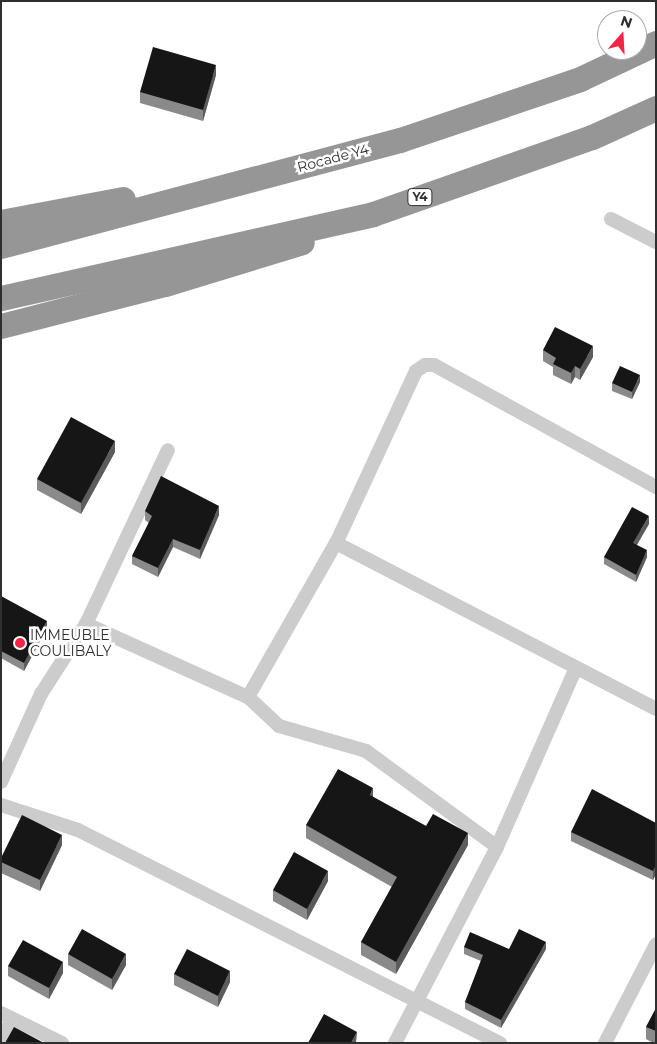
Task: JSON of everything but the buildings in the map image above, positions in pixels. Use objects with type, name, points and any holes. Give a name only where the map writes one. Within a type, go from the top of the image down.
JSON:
[{"type":"highway","name":"Rocade Y4","points":[[1,246],[400,140],[580,79],[656,43]]},
{"type":"highway","name":"Y4","points":[[1,298],[373,214],[592,137],[656,108]]},
{"type":"highway","points":[[1,222],[302,166]]},
{"type":"highway","points":[[1,326],[275,252],[373,214]]},
{"type":"street","points":[[612,219],[656,242]]},
{"type":"street","points":[[248,697],[336,543],[416,371],[425,365],[434,365],[656,487]]},
{"type":"street","points":[[1,782],[41,694],[86,624],[168,450]]},
{"type":"street","points":[[336,543],[656,709]]},
{"type":"street","points":[[86,624],[248,697],[279,726],[366,751],[497,847]]},
{"type":"street","points":[[395,1043],[420,1000],[497,847],[576,668]]},
{"type":"street","points":[[1,805],[78,830],[420,1000],[500,1043]]},
{"type":"street","points":[[605,1043],[656,944]]},
{"type":"street","points":[[1,1042],[7,1016],[62,1043]]},
{"type":"place","name":"IMMEUBLE COULIBALY","points":[[20,643]]}]
